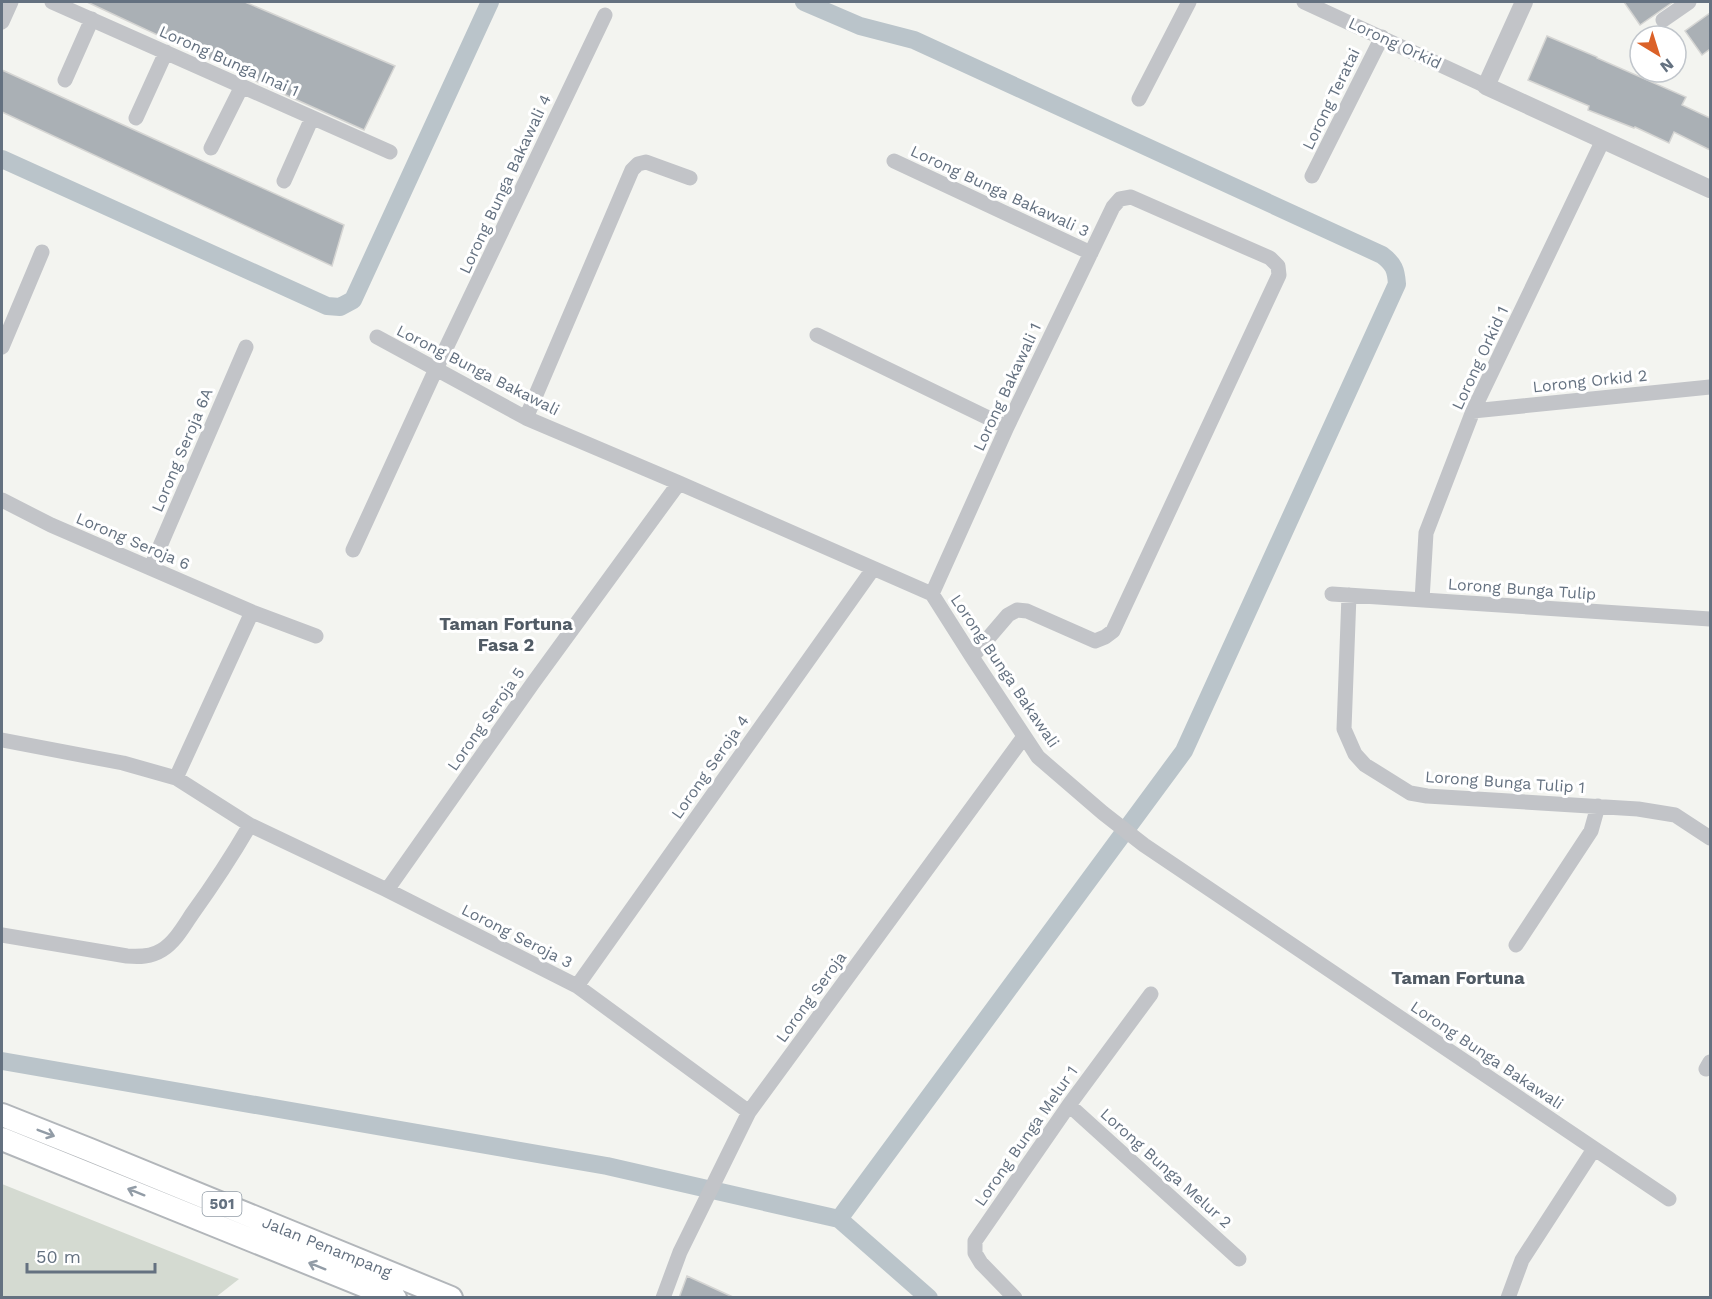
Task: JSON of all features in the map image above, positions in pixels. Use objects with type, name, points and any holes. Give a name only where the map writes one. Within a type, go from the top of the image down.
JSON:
[{"type":"main road","name":"Jalan Penampang","points":[[2,1115],[445,1295]]},
{"type":"main road","name":"Jalan Penampang","points":[[2,1139],[366,1293],[395,1298]]},
{"type":"main road","points":[[2,1153],[70,1166]]},
{"type":"main road","points":[[354,1258],[369,1281],[366,1293]]},
{"type":"main road","points":[[366,1293],[391,1285],[445,1295]]},
{"type":"street","points":[[2,22],[11,2]]},
{"type":"street","name":"Lorong Bunga Inai 1","points":[[52,2],[390,152]]},
{"type":"street","points":[[1139,99],[1190,2]]},
{"type":"street","name":"Lorong Orkid","points":[[1304,2],[1486,86]]},
{"type":"street","points":[[1524,2],[1486,86],[1710,189]]},
{"type":"street","points":[[1663,20],[1689,2]]},
{"type":"street","name":"Lorong Bunga Bakawali 4","points":[[353,549],[605,15]]},
{"type":"street","points":[[65,80],[92,19]]},
{"type":"street","name":"Lorong Teratai","points":[[1312,176],[1382,37]]},
{"type":"street","points":[[136,118],[166,52]]},
{"type":"street","points":[[211,148],[242,86]]},
{"type":"street","points":[[284,182],[312,117]]},
{"type":"street","name":"Lorong Orkid 1","points":[[1422,600],[1426,533],[1473,411],[1603,140]]},
{"type":"street","name":"Lorong Bunga Bakawali 3","points":[[894,161],[1091,253]]},
{"type":"street","points":[[526,418],[632,170],[638,164],[646,162],[690,178]]},
{"type":"street","name":"Lorong Bakawali 1","points":[[932,594],[1007,427],[1113,207],[1120,199],[1131,197],[1270,258],[1278,266],[1279,275],[1113,631],[1106,637],[1095,640],[1028,610],[1017,610],[1008,615],[972,657]]},
{"type":"street","points":[[2,347],[42,252]]},
{"type":"street","points":[[817,335],[1007,427]]},
{"type":"street","name":"Lorong Bunga Bakawali","points":[[377,338],[526,418],[932,594],[1038,758],[1103,813],[1144,845],[1669,1198]]},
{"type":"street","name":"Lorong Seroja 6A","points":[[151,567],[246,347]]},
{"type":"street","name":"Lorong Orkid 2","points":[[1473,411],[1710,387]]},
{"type":"street","name":"Lorong Seroja 5","points":[[387,890],[533,683],[679,483]]},
{"type":"street","name":"Lorong Seroja 6","points":[[2,500],[51,525],[252,612],[316,636]]},
{"type":"street","name":"Lorong Seroja 4","points":[[577,986],[873,569]]},
{"type":"street","name":"Lorong Bunga Tulip","points":[[1332,594],[1710,619]]},
{"type":"street","name":"Lorong Bunga Tulip 1","points":[[1349,595],[1344,729],[1355,754],[1365,765],[1410,793],[1427,796],[1638,809],[1675,815],[1710,838]]},
{"type":"street","points":[[176,778],[252,612]]},
{"type":"street","name":"Lorong Seroja","points":[[663,1298],[680,1252],[749,1112],[1023,738]]},
{"type":"street","name":"Lorong Seroja 3","points":[[2,740],[123,763],[176,778],[250,825],[387,890],[577,986],[749,1112]]},
{"type":"street","points":[[1516,945],[1591,831],[1598,806]]},
{"type":"street","points":[[2,935],[127,956],[139,957],[153,954],[165,948],[176,937],[220,875],[250,825]]},
{"type":"street","name":"Lorong Bunga Melur 1","points":[[1015,1298],[981,1263],[975,1253],[975,1240],[1069,1105],[1151,994]]},
{"type":"street","name":"Lorong Bunga Melur 2","points":[[1069,1105],[1239,1259]]},
{"type":"street","points":[[1508,1298],[1522,1260],[1594,1149]]},
{"type":"shaded area","points":[[2,1184],[239,1279],[216,1297],[2,1297]]},
{"type":"building","points":[[87,2],[245,2],[395,66],[364,130]]},
{"type":"building","points":[[1624,2],[1673,2],[1641,24]]},
{"type":"building","points":[[1710,13],[1710,49],[1702,55],[1688,35],[1688,29]]},
{"type":"building","points":[[1547,36],[1628,72],[1628,84],[1656,84],[1686,97],[1682,105],[1710,118],[1710,150],[1674,132],[1669,143],[1635,127],[1588,110],[1589,106],[1528,80]]},
{"type":"building","points":[[2,70],[344,225],[332,266],[2,112]]},
{"type":"building","points":[[687,1276],[735,1298],[679,1298]]},
{"type":"waterway","points":[[2,159],[327,306],[340,307],[353,300],[490,2]]},
{"type":"waterway","points":[[804,2],[860,26],[914,40],[1382,255],[1394,268],[1397,284],[1184,751],[839,1219]]},
{"type":"waterway","points":[[2,1061],[607,1166],[839,1219],[929,1298]]},
{"type":"district","name":"Taman Fortuna Fasa 2","points":[[506,633]]},
{"type":"district","name":"Taman Fortuna","points":[[1458,977]]}]
